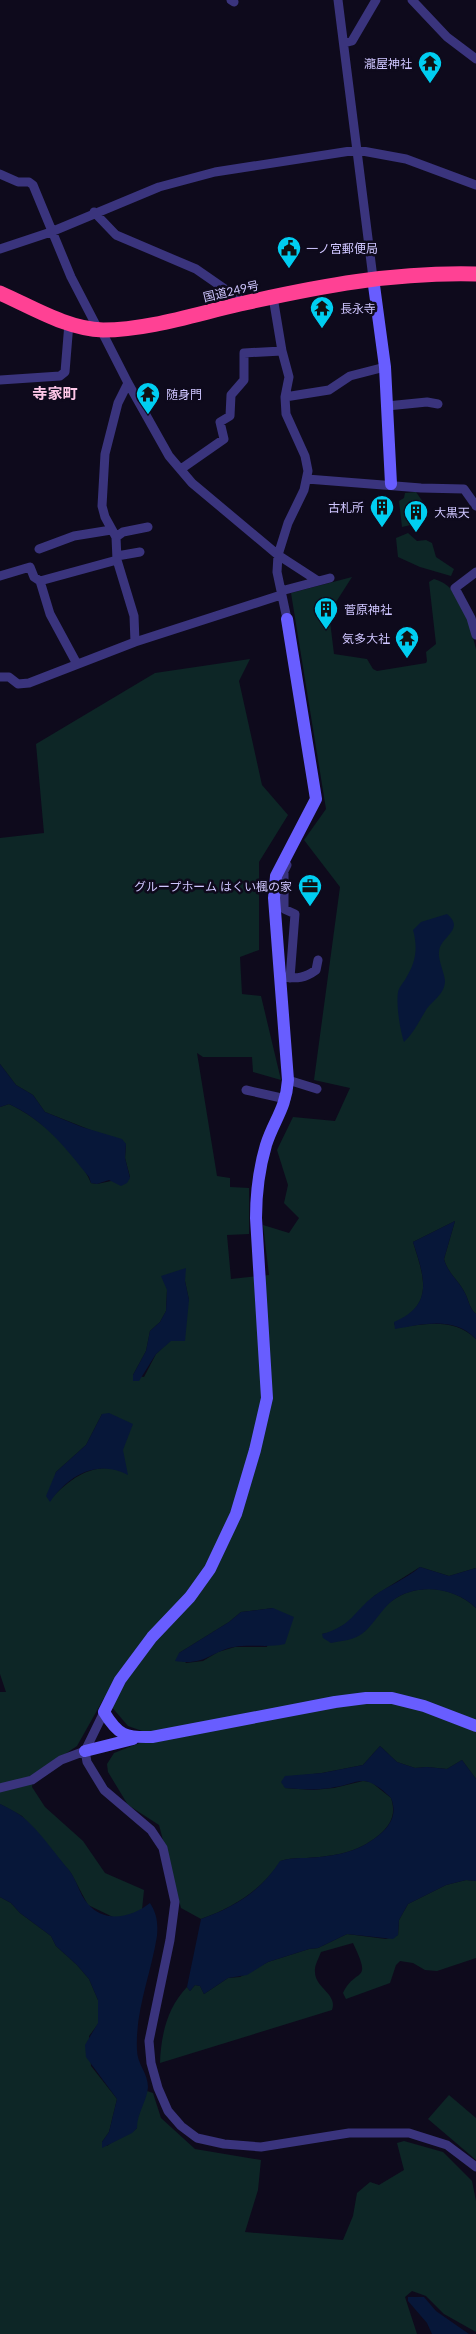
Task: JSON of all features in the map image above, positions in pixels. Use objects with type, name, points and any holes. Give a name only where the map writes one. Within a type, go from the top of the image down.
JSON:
[{"type":"highway","name":"国道249号","points":[[0,293],[69,324],[100,329],[132,327],[333,284],[373,278],[423,274],[476,274]]},
{"type":"street","points":[[338,0],[385,367],[391,484]]},
{"type":"street","points":[[344,43],[352,41],[376,0]]},
{"type":"street","points":[[412,0],[447,37],[476,59]]},
{"type":"street","points":[[0,249],[51,232],[94,212],[160,187],[215,172],[357,150],[406,160],[476,185]]},
{"type":"street","points":[[0,174],[18,182],[29,182],[33,186],[71,277],[169,456],[192,483],[278,556],[318,581]]},
{"type":"street","points":[[94,212],[116,235],[196,268],[245,303]]},
{"type":"street","points":[[273,297],[282,352],[289,377],[285,397],[286,414],[305,456],[308,471],[300,501],[288,522],[278,556],[277,572],[287,619],[316,799],[276,876],[274,898],[284,978],[288,1080],[286,1099],[266,1144],[256,1195],[267,1398],[236,1514],[210,1569],[190,1597],[152,1636],[120,1680],[85,1751],[92,1771],[104,1790],[151,1830],[163,1848],[175,1902],[170,1940],[149,2042],[151,2063],[158,2088],[168,2111],[181,2126],[197,2138],[224,2144],[261,2147],[349,2133],[409,2134],[448,2145],[476,2167]]},
{"type":"street","points":[[0,380],[60,376],[65,372],[69,324]]},
{"type":"street","points":[[181,469],[224,439],[220,422],[230,416],[232,395],[244,380],[244,353],[282,352]]},
{"type":"street","points":[[285,397],[330,390],[350,376],[385,367]]},
{"type":"street","points":[[128,383],[118,403],[105,454],[102,506],[113,534],[117,558],[134,616],[135,642]]},
{"type":"street","points":[[387,406],[427,402],[438,404]]},
{"type":"street","points":[[307,479],[391,484],[421,488],[464,488],[476,506]]},
{"type":"street","points":[[39,549],[74,536],[113,534],[148,527]]},
{"type":"street","points":[[40,581],[140,552]]},
{"type":"street","points":[[0,576],[30,567],[34,577],[40,581],[50,614],[77,664]]},
{"type":"street","points":[[476,572],[455,588],[466,606],[476,635]]},
{"type":"street","points":[[0,677],[9,677],[18,684],[29,683],[135,642],[330,578]]},
{"type":"street","points":[[284,978],[295,914],[284,909],[284,871],[290,858],[293,843]]},
{"type":"street","points":[[284,978],[297,979],[308,976],[316,970],[318,960]]},
{"type":"street","points":[[288,1080],[317,1089]]},
{"type":"street","points":[[246,1090],[286,1099]]},
{"type":"street","points":[[0,1788],[32,1780],[61,1760],[85,1751],[133,1738],[152,1738],[335,1702],[366,1698],[392,1698],[424,1706],[476,1726]]},
{"type":"street","points":[[104,1712],[116,1730],[133,1738]]},
{"type":"green space","points":[[416,492],[423,502],[423,522],[402,527],[399,501],[404,498],[405,493]]},
{"type":"green space","points":[[408,533],[417,541],[426,540],[432,543],[436,557],[454,569],[451,576],[420,567],[398,557],[396,538]]},
{"type":"green space","points":[[352,577],[329,613],[334,654],[367,659],[373,669],[377,671],[426,663],[426,652],[436,644],[429,582],[434,579],[444,583],[458,598],[471,629],[476,649],[476,1314],[470,1307],[466,1296],[444,1259],[455,1221],[413,1242],[423,1278],[421,1299],[416,1308],[407,1316],[394,1323],[396,1328],[428,1324],[448,1325],[458,1327],[476,1339],[476,1568],[449,1576],[420,1567],[374,1596],[352,1620],[332,1632],[322,1634],[364,1632],[381,1611],[393,1600],[403,1594],[425,1589],[447,1591],[458,1595],[476,1608],[476,1779],[462,1760],[447,1769],[415,1768],[397,1762],[380,1746],[363,1765],[322,1773],[285,1777],[285,1788],[313,1790],[334,1788],[363,1781],[371,1782],[391,1798],[392,1818],[379,1835],[354,1850],[327,1856],[294,1858],[281,1861],[256,1889],[225,1909],[201,1919],[181,1908],[159,1825],[128,1805],[108,1772],[107,1764],[114,1753],[142,1742],[145,1732],[128,1726],[104,1698],[77,1746],[34,1775],[32,1787],[45,1807],[83,1841],[105,1873],[144,1890],[142,1910],[124,1917],[113,1917],[88,1905],[71,1873],[22,1816],[0,1804],[0,1692],[6,1692],[0,1674],[0,1107],[9,1104],[45,1127],[77,1160],[91,1183],[97,1184],[130,1177],[125,1158],[126,1144],[45,1112],[33,1095],[16,1085],[0,1064],[0,838],[44,833],[36,744],[155,673],[250,659],[239,681],[262,785],[288,815],[259,862],[259,950],[240,957],[242,994],[261,996],[281,1080],[253,1072],[252,1057],[203,1057],[197,1053],[217,1176],[230,1178],[230,1187],[249,1188],[249,1234],[227,1235],[231,1279],[269,1275],[263,1225],[289,1233],[299,1218],[284,1203],[288,1185],[277,1150],[293,1117],[335,1121],[350,1088],[314,1080],[340,887],[304,840],[326,809],[291,593]],"holes":[[[185,1281],[189,1300],[171,1340],[156,1354],[144,1377],[133,1375],[146,1351],[150,1331],[160,1322],[166,1311],[167,1290]],[[102,1414],[117,1469],[97,1469],[79,1476],[49,1501],[56,1472],[86,1445]],[[273,1608],[267,1647],[235,1647],[218,1652],[203,1661],[186,1663],[179,1653],[229,1622],[241,1612]]]},
{"type":"green space","points":[[466,1880],[476,1881],[476,1958],[437,1971],[425,1970],[413,1963],[400,1961],[396,1965],[390,1983],[346,1999],[343,1993],[362,1970],[359,1956],[353,1943],[321,1952],[315,1967],[316,1978],[332,2000],[332,2010],[160,2063],[166,2022],[174,2004],[187,1987],[190,1991],[195,1985],[200,1986],[204,1994],[228,1978],[240,1977],[268,1962],[318,1948],[347,1934],[386,1939],[398,1935],[399,1920],[408,1904],[446,1885]]},
{"type":"green space","points":[[0,1897],[11,1903],[20,1913],[51,1936],[56,1946],[89,1979],[98,2000],[98,2024],[89,2036],[91,2066],[117,2099],[109,2132],[102,2142],[107,2146],[137,2128],[137,2120],[147,2091],[153,2093],[161,2118],[195,2149],[261,2160],[258,2190],[245,2232],[343,2240],[353,2216],[357,2193],[370,2182],[379,2185],[404,2170],[397,2143],[404,2141],[443,2152],[472,2181],[476,2201],[476,2332],[444,2314],[426,2296],[412,2291],[405,2297],[417,2334],[0,2334]]},
{"type":"green space","points":[[449,2095],[476,2118],[476,2160],[428,2119]]},
{"type":"water","points":[[447,914],[452,919],[454,927],[442,943],[439,951],[445,981],[443,990],[426,1010],[404,1042],[399,1017],[398,997],[399,990],[414,961],[416,949],[413,930],[421,922]]},
{"type":"water","points":[[0,1064],[16,1085],[33,1095],[45,1112],[82,1127],[122,1139],[126,1144],[125,1158],[130,1178],[127,1183],[121,1186],[109,1180],[97,1184],[91,1183],[89,1177],[71,1155],[43,1126],[22,1110],[9,1104],[0,1107]]},
{"type":"water","points":[[455,1221],[444,1259],[466,1296],[470,1307],[476,1314],[476,1339],[458,1327],[448,1324],[428,1324],[395,1329],[394,1322],[407,1315],[416,1307],[421,1298],[423,1278],[413,1242]]},
{"type":"water","points":[[186,1268],[185,1281],[189,1300],[185,1341],[171,1341],[156,1354],[139,1381],[133,1381],[133,1375],[146,1351],[150,1331],[160,1322],[166,1311],[167,1290],[161,1276]]},
{"type":"water","points":[[109,1413],[133,1424],[123,1450],[128,1475],[117,1470],[105,1469],[84,1472],[66,1484],[50,1502],[46,1496],[56,1472],[86,1445],[102,1414]]},
{"type":"water","points":[[420,1567],[449,1576],[476,1568],[476,1608],[457,1595],[447,1592],[424,1589],[412,1591],[392,1601],[360,1635],[348,1640],[331,1643],[323,1638],[322,1634],[340,1627],[374,1596]]},
{"type":"water","points":[[273,1608],[294,1617],[285,1644],[234,1647],[194,1662],[175,1661],[179,1653],[229,1622],[241,1612]]},
{"type":"water","points":[[380,1746],[397,1762],[415,1768],[447,1769],[462,1760],[476,1779],[476,1881],[466,1880],[446,1885],[408,1904],[399,1920],[398,1935],[393,1939],[347,1934],[318,1948],[268,1962],[247,1975],[228,1978],[204,1994],[200,1986],[195,1985],[190,1991],[187,1987],[201,1919],[225,1909],[246,1897],[273,1872],[280,1861],[294,1858],[327,1856],[354,1850],[379,1835],[392,1818],[393,1803],[391,1798],[369,1782],[358,1781],[322,1789],[285,1788],[281,1782],[285,1776],[322,1773],[363,1765]]},
{"type":"water","points":[[0,1804],[20,1815],[39,1833],[69,1870],[85,1900],[95,1910],[110,1916],[127,1915],[150,1903],[156,1915],[157,1936],[138,2021],[137,2035],[137,2055],[148,2082],[147,2092],[137,2128],[132,2133],[102,2148],[102,2142],[109,2132],[117,2099],[86,2057],[85,2045],[98,2023],[98,2000],[89,1979],[56,1946],[51,1936],[20,1913],[11,1903],[0,1897]]},
{"type":"water","points":[[408,2297],[424,2297],[436,2311],[469,2334],[432,2334],[427,2323],[408,2301]]},
{"type":"place","name":"瀧屋神社","points":[[430,84]]},
{"type":"place","name":"一ノ宮郵便局","points":[[289,269]]},
{"type":"place","name":"長永寺","points":[[322,329]]},
{"type":"place","name":"随身門","points":[[148,415]]},
{"type":"place","name":"古札所","points":[[382,528]]},
{"type":"place","name":"大黒天","points":[[416,533]]},
{"type":"place","name":"菅原神社","points":[[326,630]]},
{"type":"place","name":"気多大社","points":[[407,659]]},
{"type":"place","name":"グループホーム はくい楓の家","points":[[310,907]]},
{"type":"district","name":"寺家町","points":[[55,393]]}]
